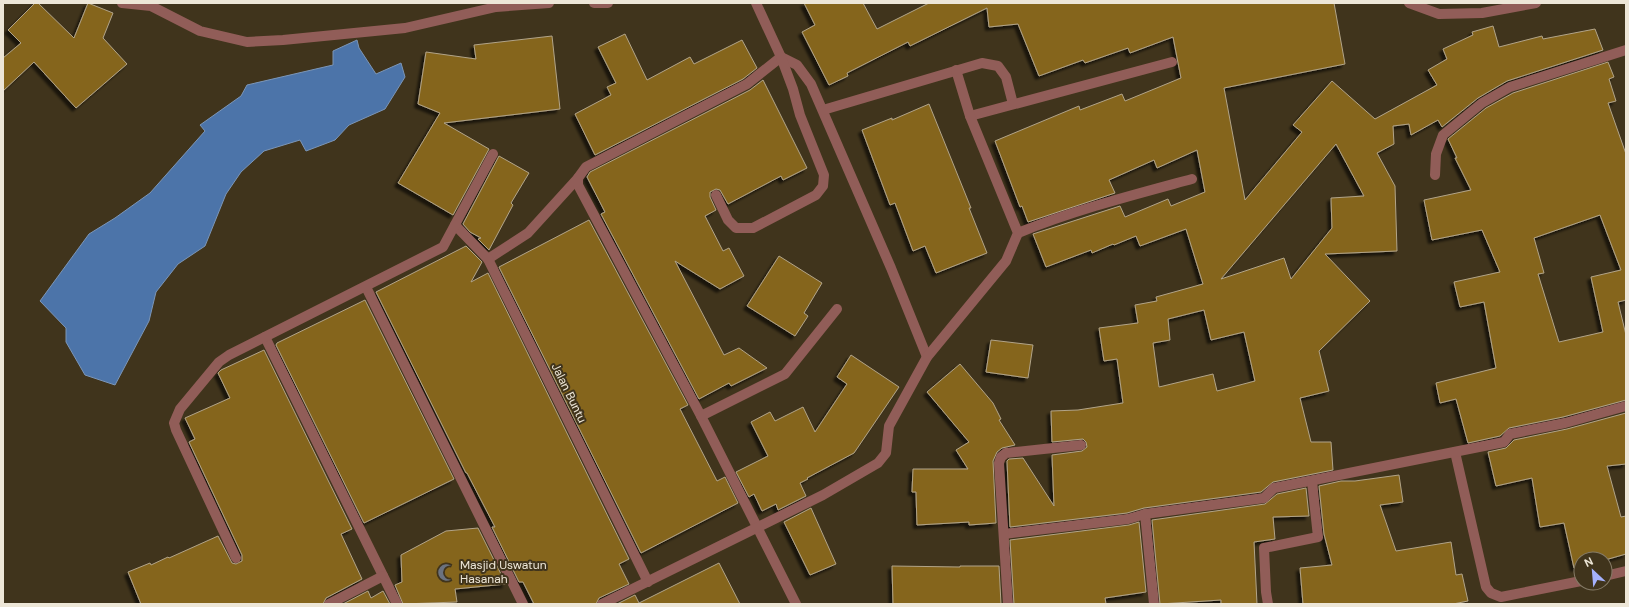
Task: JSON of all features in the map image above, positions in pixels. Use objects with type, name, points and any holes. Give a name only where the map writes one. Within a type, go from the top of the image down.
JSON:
[{"type":"street","points":[[122,3],[152,5],[200,31],[246,42],[283,40],[405,28],[496,7],[549,3]]},
{"type":"street","points":[[594,3],[608,3]]},
{"type":"street","points":[[716,195],[728,220],[736,228],[753,228],[816,195],[823,186],[824,175],[800,115],[793,89],[781,57],[756,3]]},
{"type":"street","points":[[1409,3],[1440,14],[1482,13],[1536,3]]},
{"type":"street","points":[[1435,175],[1436,154],[1443,135],[1482,103],[1510,87],[1626,50]]},
{"type":"street","points":[[781,57],[797,65],[811,84],[927,357]]},
{"type":"street","points":[[488,259],[528,233],[578,178],[586,167],[747,84],[781,57]]},
{"type":"street","points":[[970,116],[1172,62]]},
{"type":"street","points":[[823,110],[982,63],[998,66],[1006,77],[1013,104]]},
{"type":"street","points":[[956,70],[970,116],[1018,233]]},
{"type":"street","points":[[236,558],[176,430],[174,423],[180,409],[219,362],[442,247],[493,154]]},
{"type":"street","points":[[578,178],[578,185],[701,416],[796,604]]},
{"type":"street","points":[[602,604],[823,495],[878,463],[886,453],[889,426],[927,357],[1006,261],[1018,233],[1038,224],[1098,205],[1192,179]]},
{"type":"street","name":"Jalan Buntu","points":[[455,224],[488,259],[648,582]]},
{"type":"street","points":[[366,287],[523,604]]},
{"type":"street","points":[[701,416],[786,374],[837,309]]},
{"type":"street","points":[[265,337],[397,604]]},
{"type":"street","points":[[1004,534],[1264,498],[1274,488],[1504,442],[1510,434],[1565,423],[1626,406]]},
{"type":"street","points":[[1008,604],[999,462],[1001,457],[1006,454],[1020,451],[1081,444]]},
{"type":"street","points":[[1455,452],[1486,587],[1491,593],[1501,597],[1573,583]]},
{"type":"street","points":[[1268,604],[1264,548],[1318,537],[1312,481]]},
{"type":"street","points":[[1145,514],[1154,604]]},
{"type":"street","points":[[1613,574],[1626,571]]},
{"type":"street","points":[[329,604],[383,576]]},
{"type":"water","points":[[357,40],[359,48],[376,74],[401,63],[405,77],[385,109],[349,125],[335,140],[306,151],[300,140],[264,151],[241,172],[226,194],[205,246],[178,264],[156,292],[149,321],[115,385],[85,375],[66,342],[66,328],[40,301],[89,234],[115,218],[150,193],[205,131],[200,125],[241,96],[247,85],[333,65],[333,51]]},
{"type":"building","points":[[35,3],[38,3],[74,38],[88,3],[113,13],[103,38],[127,64],[76,108],[34,62],[3,91],[3,58],[21,43],[8,30]]},
{"type":"building","points":[[804,3],[863,3],[877,29],[929,3],[1334,3],[1345,64],[1224,88],[1245,200],[1302,132],[1293,125],[1332,81],[1375,119],[1437,85],[1428,70],[1447,59],[1443,49],[1473,35],[1472,32],[1493,26],[1499,47],[1542,36],[1543,39],[1595,29],[1603,50],[1507,81],[1478,98],[1442,127],[1438,120],[1411,135],[1409,124],[1393,126],[1394,144],[1377,153],[1395,186],[1397,251],[1325,254],[1370,301],[1319,351],[1329,391],[1300,398],[1311,442],[1331,442],[1333,470],[1273,482],[1261,492],[1144,508],[1127,513],[1010,527],[1007,461],[1009,459],[1023,458],[1054,506],[1052,455],[1082,451],[1087,447],[1086,442],[1083,439],[1052,442],[1051,411],[1078,410],[1123,403],[1117,359],[1104,361],[1099,328],[1138,323],[1135,305],[1157,301],[1156,297],[1203,284],[1186,229],[1140,246],[1136,236],[1092,253],[1091,250],[1046,267],[1033,234],[1120,206],[1125,217],[1168,199],[1171,206],[1205,192],[1197,150],[1157,168],[1154,160],[1109,180],[1115,193],[1028,222],[1022,206],[1020,207],[995,141],[1079,106],[1080,110],[1122,94],[1125,101],[1181,78],[1173,37],[1130,53],[1128,48],[1085,63],[1083,60],[1039,76],[1018,24],[989,27],[987,8],[910,46],[908,42],[847,73],[848,76],[829,85],[802,32],[815,25]],"holes":[[[1336,144],[1364,196],[1331,198],[1332,228],[1291,279],[1284,258],[1221,279]],[[1204,310],[1211,340],[1244,332],[1255,381],[1217,391],[1213,374],[1159,387],[1153,343],[1170,340],[1168,319]]]},
{"type":"building","points":[[625,34],[647,80],[690,57],[694,64],[742,40],[757,68],[743,79],[595,155],[575,114],[611,95],[607,87],[616,83],[598,47]]},
{"type":"building","points":[[552,36],[560,109],[444,123],[489,149],[453,215],[398,183],[440,113],[418,104],[426,52],[476,59],[474,45]]},
{"type":"building","points":[[1608,62],[1614,77],[1609,79],[1616,101],[1608,103],[1626,154],[1626,300],[1618,302],[1626,335],[1626,400],[1563,417],[1509,428],[1500,436],[1468,443],[1456,399],[1440,403],[1436,383],[1496,368],[1484,302],[1460,307],[1454,282],[1500,272],[1482,230],[1432,240],[1424,200],[1471,190],[1455,158],[1457,158],[1448,139],[1486,108],[1513,93]],"holes":[[[1600,215],[1621,270],[1591,277],[1603,332],[1559,342],[1538,274],[1544,273],[1534,238]]]},
{"type":"building","points":[[763,80],[807,168],[783,180],[781,176],[728,204],[720,190],[716,189],[710,192],[710,197],[716,210],[705,216],[723,251],[729,248],[744,276],[720,289],[675,261],[724,355],[739,348],[767,368],[731,386],[729,383],[699,399],[601,214],[605,212],[587,177],[590,172],[750,90]]},
{"type":"building","points":[[929,104],[971,208],[969,208],[987,253],[936,273],[925,246],[913,251],[895,203],[890,205],[862,130],[892,118],[892,120]]},
{"type":"building","points":[[499,156],[529,173],[511,203],[513,205],[489,250],[478,239],[481,238],[470,232],[463,224]]},
{"type":"building","points":[[589,220],[688,405],[680,409],[717,481],[725,477],[738,503],[641,553],[499,267]]},
{"type":"building","points":[[466,246],[482,262],[471,282],[488,273],[629,559],[619,564],[629,584],[599,598],[596,604],[534,604],[523,582],[519,582],[492,527],[495,527],[466,473],[376,292]]},
{"type":"building","points":[[779,256],[822,283],[804,313],[808,316],[795,336],[747,306]]},
{"type":"building","points":[[365,300],[454,479],[364,523],[276,345],[277,343]]},
{"type":"building","points":[[991,340],[1033,345],[1028,378],[986,372]]},
{"type":"building","points":[[264,350],[352,529],[341,534],[362,579],[326,598],[323,604],[141,604],[128,572],[150,563],[151,565],[168,557],[169,558],[218,536],[232,563],[236,564],[242,561],[242,555],[189,442],[195,439],[185,418],[230,398],[218,373],[221,370]]},
{"type":"building","points":[[851,355],[899,387],[854,453],[800,483],[806,496],[778,510],[776,504],[762,511],[754,494],[749,497],[736,472],[768,456],[751,422],[770,412],[775,421],[803,407],[815,432],[847,384],[837,377]]},
{"type":"building","points":[[960,364],[993,403],[1001,419],[999,420],[1015,445],[1002,448],[997,452],[993,461],[996,523],[969,525],[969,522],[917,525],[916,492],[912,492],[913,469],[968,469],[956,450],[969,442],[927,392]]},
{"type":"building","points":[[1626,413],[1626,464],[1607,466],[1621,517],[1626,516],[1626,554],[1613,558],[1613,551],[1573,551],[1573,564],[1564,523],[1540,527],[1532,478],[1496,486],[1488,452],[1506,448],[1514,440],[1567,429]]},
{"type":"building","points":[[1399,475],[1403,502],[1380,505],[1396,551],[1451,542],[1456,575],[1462,574],[1468,601],[1453,604],[1303,604],[1300,568],[1332,565],[1324,534],[1319,486],[1341,481],[1355,481]]},
{"type":"building","points":[[1306,488],[1309,516],[1273,517],[1275,539],[1254,542],[1257,604],[1221,604],[1221,600],[1160,604],[1152,520],[1265,504],[1277,494]]},
{"type":"building","points":[[811,508],[836,564],[810,575],[784,522]]},
{"type":"building","points":[[1139,522],[1146,592],[1105,598],[1106,604],[1014,604],[1010,540],[1129,525]]},
{"type":"building","name":"Masjid Uswatun Hasanah","points":[[478,528],[506,584],[455,589],[457,602],[403,604],[395,585],[402,582],[401,555],[446,531]]},
{"type":"building","points":[[719,563],[740,604],[617,604],[635,595],[639,603]]},
{"type":"building","points":[[892,566],[999,566],[1001,604],[893,604]]},
{"type":"building","points":[[368,591],[371,598],[383,591],[390,604],[343,604]]},
{"type":"place","name":"Masjid Uswatun Hasanah","points":[[447,572]]}]
